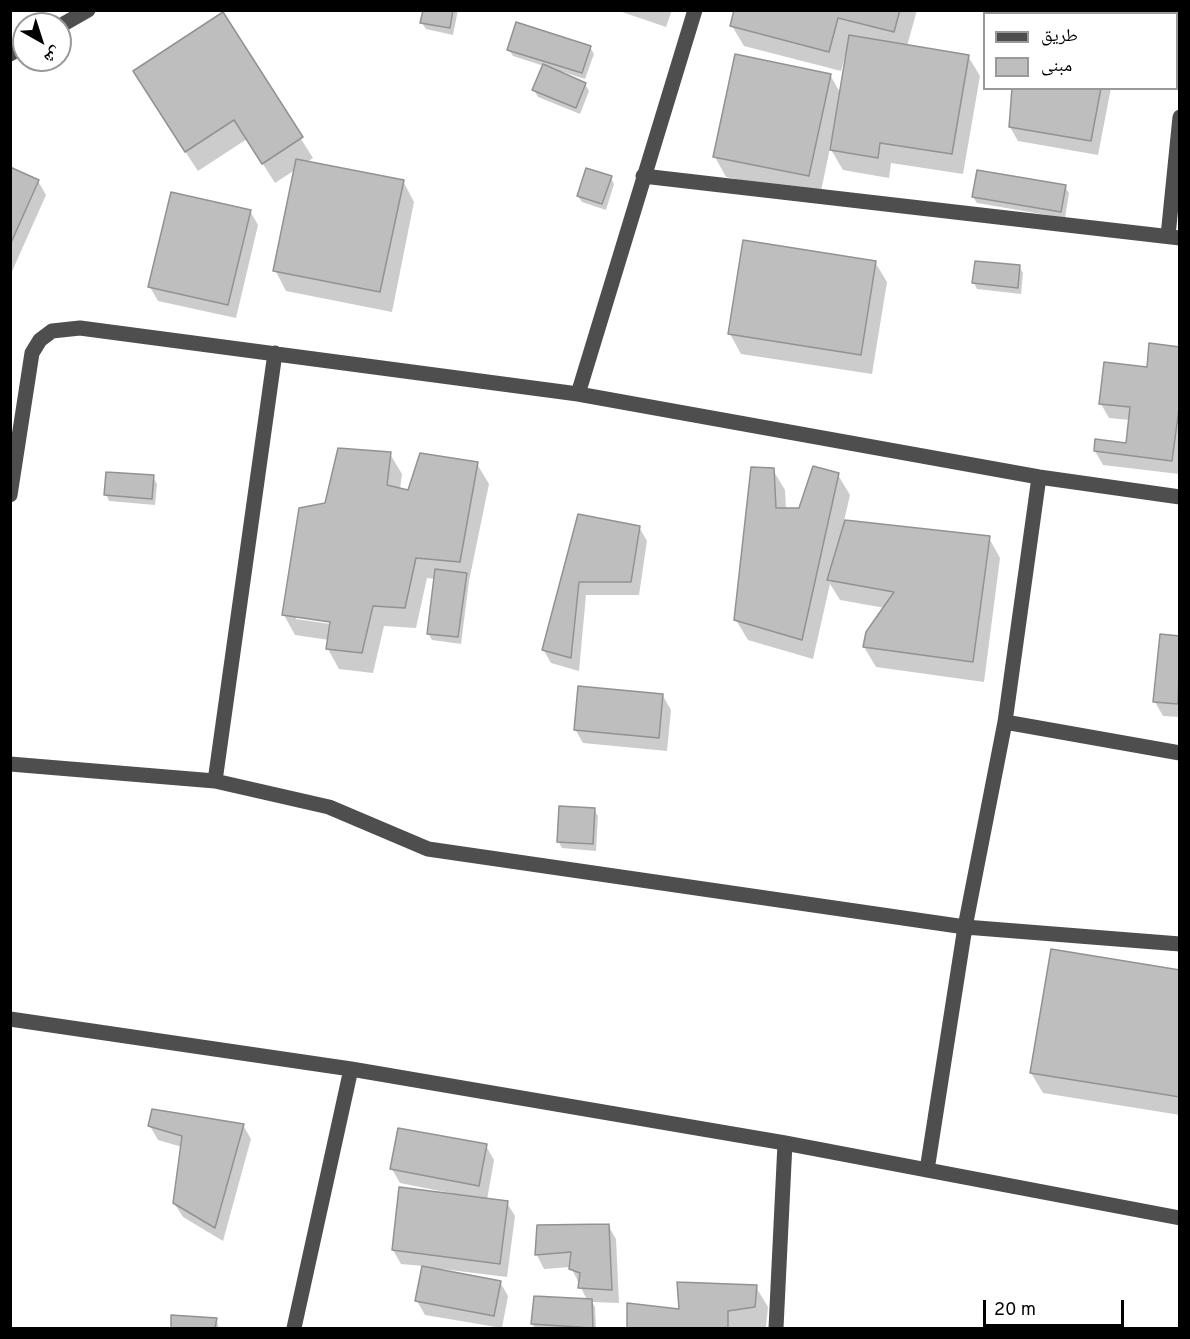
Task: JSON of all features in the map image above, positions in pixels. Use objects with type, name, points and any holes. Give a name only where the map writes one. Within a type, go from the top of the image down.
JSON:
[{"type":"street","points":[[72,19],[88,10]]},
{"type":"street","points":[[578,394],[695,10]]},
{"type":"street","points":[[643,176],[1174,237],[1179,117]]},
{"type":"street","points":[[10,495],[32,353],[40,340],[52,331],[80,328],[578,394],[1039,477],[1179,497]]},
{"type":"street","points":[[215,781],[275,353]]},
{"type":"street","points":[[927,1170],[965,927],[1005,722],[1039,477]]},
{"type":"street","points":[[1005,722],[1179,753]]},
{"type":"street","points":[[10,764],[215,781],[329,807],[428,849],[965,927],[1179,944]]},
{"type":"street","points":[[10,1019],[351,1069],[785,1143],[1179,1218]]},
{"type":"street","points":[[294,1329],[351,1069]]},
{"type":"street","points":[[776,1329],[785,1143]]},
{"type":"building","points":[[423,10],[453,10],[450,28],[420,23]]},
{"type":"building","points":[[734,10],[900,10],[894,32],[838,18],[829,52],[730,26]]},
{"type":"building","points":[[990,10],[1050,10],[1050,12],[990,12]]},
{"type":"building","points":[[223,12],[303,137],[262,164],[234,120],[185,152],[133,71]]},
{"type":"building","points":[[516,22],[591,46],[582,73],[507,50]]},
{"type":"building","points":[[849,35],[969,55],[952,154],[880,143],[878,158],[830,150]]},
{"type":"building","points":[[735,54],[831,74],[809,176],[713,157]]},
{"type":"building","points":[[543,64],[586,83],[576,108],[532,90]]},
{"type":"building","points":[[1012,90],[1101,90],[1091,141],[1009,127]]},
{"type":"building","points":[[296,159],[404,180],[380,292],[273,271]]},
{"type":"building","points":[[10,167],[39,180],[10,245]]},
{"type":"building","points":[[586,168],[612,176],[602,204],[577,196]]},
{"type":"building","points":[[977,170],[1066,185],[1061,212],[972,197]]},
{"type":"building","points":[[171,192],[251,210],[228,305],[148,287]]},
{"type":"building","points":[[743,240],[876,261],[861,355],[728,334]]},
{"type":"building","points":[[975,261],[1020,265],[1018,288],[972,283]]},
{"type":"building","points":[[1149,343],[1180,347],[1180,401],[1172,461],[1094,451],[1095,439],[1126,443],[1130,407],[1099,404],[1104,362],[1147,367]]},
{"type":"building","points":[[338,448],[391,452],[387,485],[408,490],[420,453],[478,462],[460,562],[416,558],[405,608],[373,606],[362,653],[326,649],[330,622],[282,615],[299,508],[325,503]]},
{"type":"building","points":[[813,466],[839,473],[802,640],[734,620],[751,467],[774,468],[776,508],[799,508]]},
{"type":"building","points":[[106,472],[154,475],[152,499],[104,495]]},
{"type":"building","points":[[578,514],[640,526],[631,582],[579,582],[571,658],[542,650]]},
{"type":"building","points":[[845,520],[990,536],[973,662],[863,647],[866,632],[894,592],[827,580]]},
{"type":"building","points":[[435,569],[467,573],[458,637],[427,634]]},
{"type":"building","points":[[1160,634],[1180,636],[1178,704],[1153,702]]},
{"type":"building","points":[[578,686],[663,694],[659,738],[574,730]]},
{"type":"building","points":[[559,806],[595,808],[593,844],[557,842]]},
{"type":"building","points":[[1051,949],[1180,970],[1180,1097],[1030,1073]]},
{"type":"building","points":[[152,1109],[244,1124],[215,1228],[173,1203],[182,1136],[148,1126]]},
{"type":"building","points":[[398,1128],[487,1144],[479,1186],[390,1169]]},
{"type":"building","points":[[399,1187],[508,1201],[500,1264],[392,1250]]},
{"type":"building","points":[[609,1224],[612,1290],[578,1288],[580,1273],[569,1269],[571,1252],[535,1255],[537,1225]]},
{"type":"building","points":[[422,1266],[501,1281],[494,1316],[415,1301]]},
{"type":"building","points":[[677,1282],[757,1285],[755,1307],[728,1311],[728,1328],[627,1328],[627,1303],[679,1309]]},
{"type":"building","points":[[534,1296],[592,1299],[593,1328],[531,1324]]},
{"type":"building","points":[[171,1315],[217,1318],[215,1328],[171,1328]]}]
